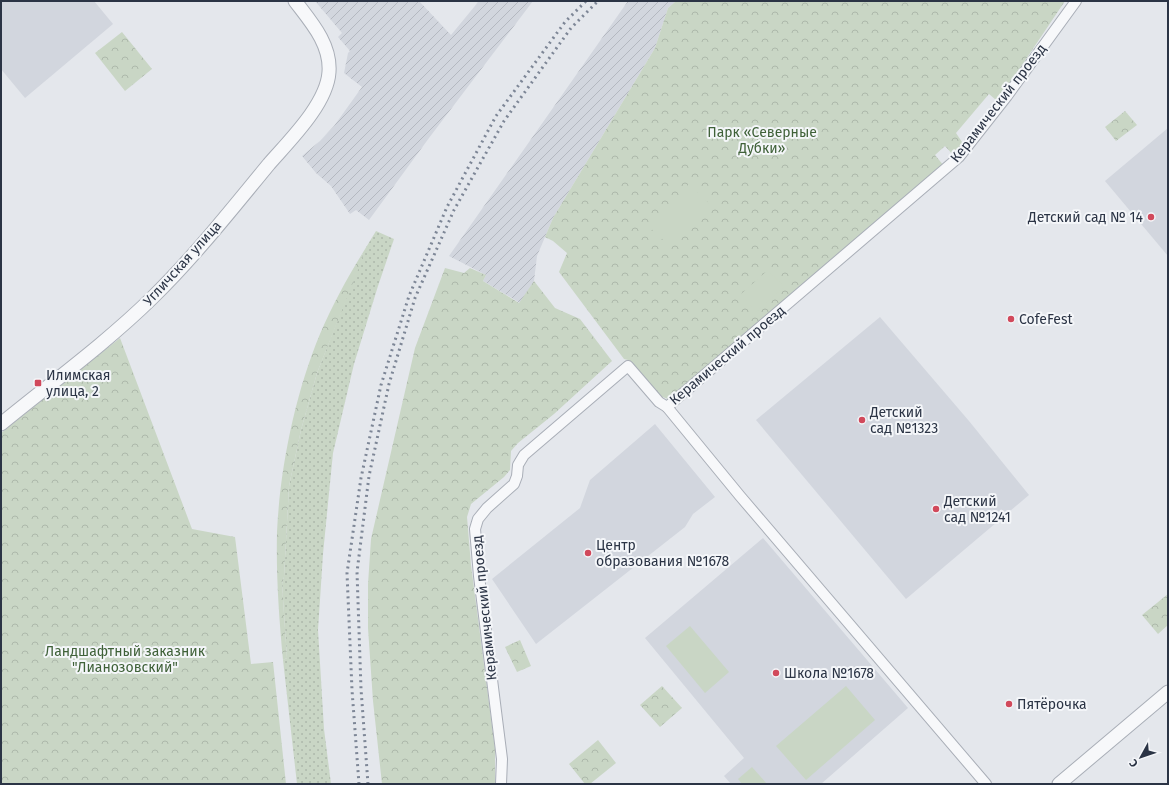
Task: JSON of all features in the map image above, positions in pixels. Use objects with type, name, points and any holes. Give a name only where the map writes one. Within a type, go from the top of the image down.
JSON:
[{"type":"street","name":"Угличская улица","points":[[1,424],[125,323],[178,272],[310,115],[320,101],[326,87],[329,74],[329,62],[326,50],[320,36],[295,1]]},
{"type":"street","name":"Керамический проезд","points":[[501,784],[501,752],[478,576],[475,529],[478,519],[486,508],[514,484],[517,476],[518,465],[524,455],[628,366],[659,402],[667,407],[959,157],[1008,96],[1076,1]]},
{"type":"street","points":[[667,407],[740,496],[986,784]]},
{"type":"street","points":[[1059,784],[1168,692]]},
{"type":"shaded area","points":[[1,1],[94,1],[113,24],[25,98],[1,69]]},
{"type":"shaded area","points":[[315,1],[419,1],[451,35],[479,1],[533,1],[369,220],[356,210],[350,214],[331,186],[316,173],[302,156],[320,141],[334,126],[362,87],[344,73],[348,53],[350,51],[338,37],[342,33]]},
{"type":"shaded area","points":[[628,1],[676,1],[668,8],[655,48],[553,218],[537,256],[534,281],[520,303],[483,281],[486,275],[449,256]]},
{"type":"shaded area","name":"Детский сад № 14","points":[[1168,128],[1168,256],[1105,181]]},
{"type":"shaded area","points":[[880,317],[969,421],[1029,495],[906,599],[756,420]]},
{"type":"shaded area","name":"Центр образования №1678","points":[[655,424],[715,497],[693,514],[685,527],[536,644],[492,579],[580,508],[590,480]]},
{"type":"shaded area","name":"Школа №1678","points":[[763,538],[908,708],[821,784],[731,784],[724,776],[744,758],[645,638]]},
{"type":"green space","name":"Парк «Северные Дубки»","points":[[676,1],[1065,1],[1014,77],[996,100],[989,94],[956,133],[964,145],[955,157],[945,146],[935,155],[944,166],[668,399],[660,396],[628,360],[624,359],[559,272],[567,253],[553,241],[545,237],[553,218],[655,48],[668,8]]},
{"type":"green space","points":[[122,32],[152,69],[125,91],[95,53]]},
{"type":"green space","points":[[1125,111],[1137,125],[1116,141],[1105,127]]},
{"type":"green space","points":[[689,184],[711,205],[671,247],[649,227]]},
{"type":"green space","points":[[376,231],[394,239],[354,364],[333,453],[323,554],[318,630],[324,729],[331,784],[297,784],[283,660],[287,658],[282,584],[284,577],[289,486],[301,430],[317,373],[363,255],[362,254]]},
{"type":"green space","points":[[362,254],[360,265],[317,373],[301,430],[289,486],[284,577],[282,584],[287,658],[283,660],[278,596],[277,532],[281,482],[285,457],[296,406],[311,357],[329,313]]},
{"type":"green space","points":[[445,268],[464,273],[470,268],[486,275],[483,281],[519,303],[534,281],[555,308],[580,319],[612,361],[554,414],[518,443],[511,451],[510,470],[504,477],[471,504],[467,517],[471,565],[495,749],[495,784],[382,784],[373,701],[368,628],[368,584],[371,539],[415,348]]},
{"type":"green space","points":[[768,270],[784,287],[756,312],[741,294]]},
{"type":"green space","name":"Ландшафтный заказник \"Лианозовский\"","points":[[120,338],[192,529],[235,537],[251,664],[273,662],[286,784],[1,784],[1,433]]},
{"type":"green space","points":[[1168,594],[1168,625],[1158,634],[1142,615]]},
{"type":"green space","points":[[690,626],[729,672],[705,693],[666,646]]},
{"type":"green space","points":[[520,640],[531,666],[517,672],[505,647]]},
{"type":"green space","points":[[662,686],[682,708],[660,727],[640,705]]},
{"type":"green space","points":[[846,686],[875,720],[806,780],[776,746]]},
{"type":"green space","points":[[598,740],[616,763],[590,784],[585,784],[569,764]]},
{"type":"green space","points":[[752,767],[767,784],[742,784],[738,779]]},
{"type":"railway","points":[[359,784],[352,690],[347,573],[361,478],[381,385],[409,296],[447,207],[496,116],[565,22],[586,1]]},
{"type":"railway","points":[[368,784],[361,689],[357,572],[369,476],[389,384],[415,298],[454,210],[504,121],[571,28],[598,1]]},
{"type":"place","name":"Детский сад № 14","points":[[1151,217]]},
{"type":"place","name":"CofeFest","points":[[1011,319]]},
{"type":"place","name":"Илимская улица, 2","points":[[38,383]]},
{"type":"place","name":"Детский сад №1323","points":[[862,420]]},
{"type":"place","name":"Детский сад №1241","points":[[936,509]]},
{"type":"place","name":"Центр образования №1678","points":[[588,553]]},
{"type":"place","name":"Школа №1678","points":[[776,673]]},
{"type":"place","name":"Пятёрочка","points":[[1009,704]]}]
